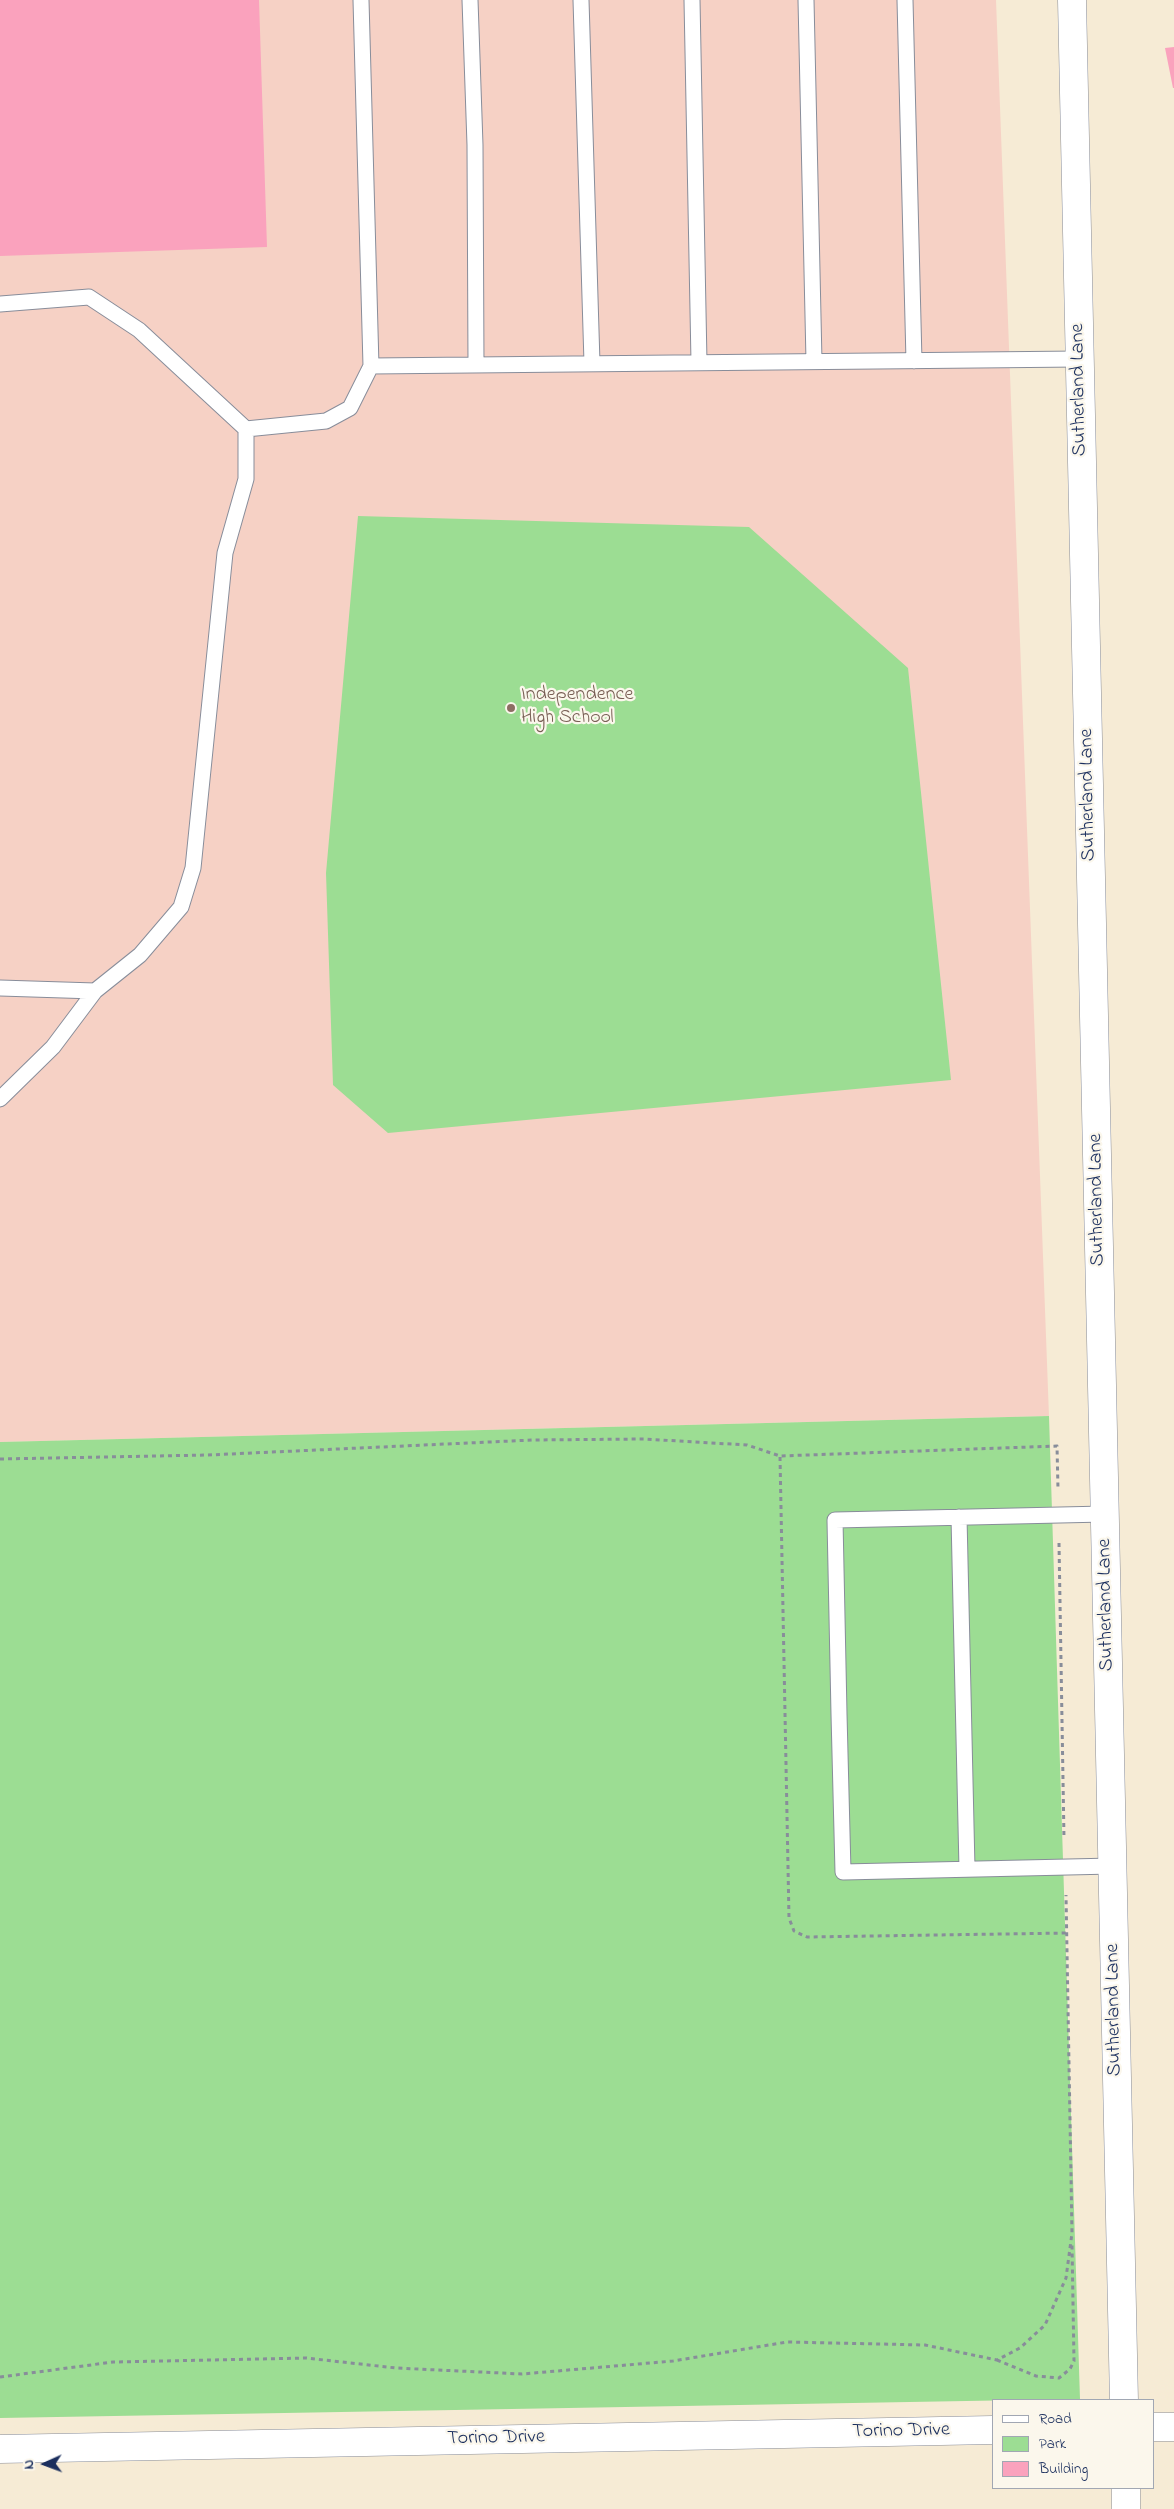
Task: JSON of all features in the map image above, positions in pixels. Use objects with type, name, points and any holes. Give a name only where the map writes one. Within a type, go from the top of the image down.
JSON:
[{"type":"street","name":"Sutherland Lane","points":[[1072,0],[1124,2399]]},
{"type":"street","points":[[1154,2428],[1174,2427]]},
{"type":"street","name":"Torino Drive","points":[[0,2448],[992,2430]]},
{"type":"street","points":[[1126,2489],[1126,2509]]},
{"type":"lane","points":[[246,429],[326,421],[350,408],[371,366],[361,0]]},
{"type":"lane","points":[[470,0],[475,145],[476,365]]},
{"type":"lane","points":[[581,0],[592,364]]},
{"type":"lane","points":[[692,0],[699,362]]},
{"type":"lane","points":[[806,0],[814,362]]},
{"type":"lane","points":[[905,0],[914,361]]},
{"type":"lane","points":[[0,304],[89,297],[139,330],[246,429],[246,480],[225,553],[193,868],[181,907],[140,955],[95,991],[53,1046],[0,1099]]},
{"type":"lane","points":[[371,366],[1080,359]]},
{"type":"lane","points":[[0,988],[95,991]]},
{"type":"lane","points":[[1105,1514],[835,1520],[839,1714],[843,1872],[1113,1866]]},
{"type":"lane","points":[[959,1517],[967,1869]]},
{"type":"path","points":[[0,1459],[208,1455],[522,1441],[644,1438],[747,1445],[780,1456],[1057,1446],[1074,2361],[1070,2369],[1059,2378],[1036,2376],[997,2360],[925,2345],[787,2342],[673,2361],[522,2374],[396,2368],[306,2358],[113,2362],[0,2377]]},
{"type":"path","points":[[997,2360],[1020,2348],[1045,2325],[1066,2278],[1072,2233]]},
{"type":"shaded area","name":"Independence High School","points":[[0,0],[996,0],[1049,1416],[0,1442]]},
{"type":"green space","points":[[358,516],[749,527],[908,668],[951,1080],[388,1133],[333,1085],[326,873]]},
{"type":"green space","points":[[1049,1416],[1080,2399],[992,2399],[992,2401],[0,2418],[0,1442]]},
{"type":"building","points":[[0,0],[259,0],[267,247],[0,256]]},
{"type":"building","points":[[1174,47],[1174,88],[1173,88],[1165,48]]},
{"type":"place","name":"Independence High School","points":[[511,708]]}]
